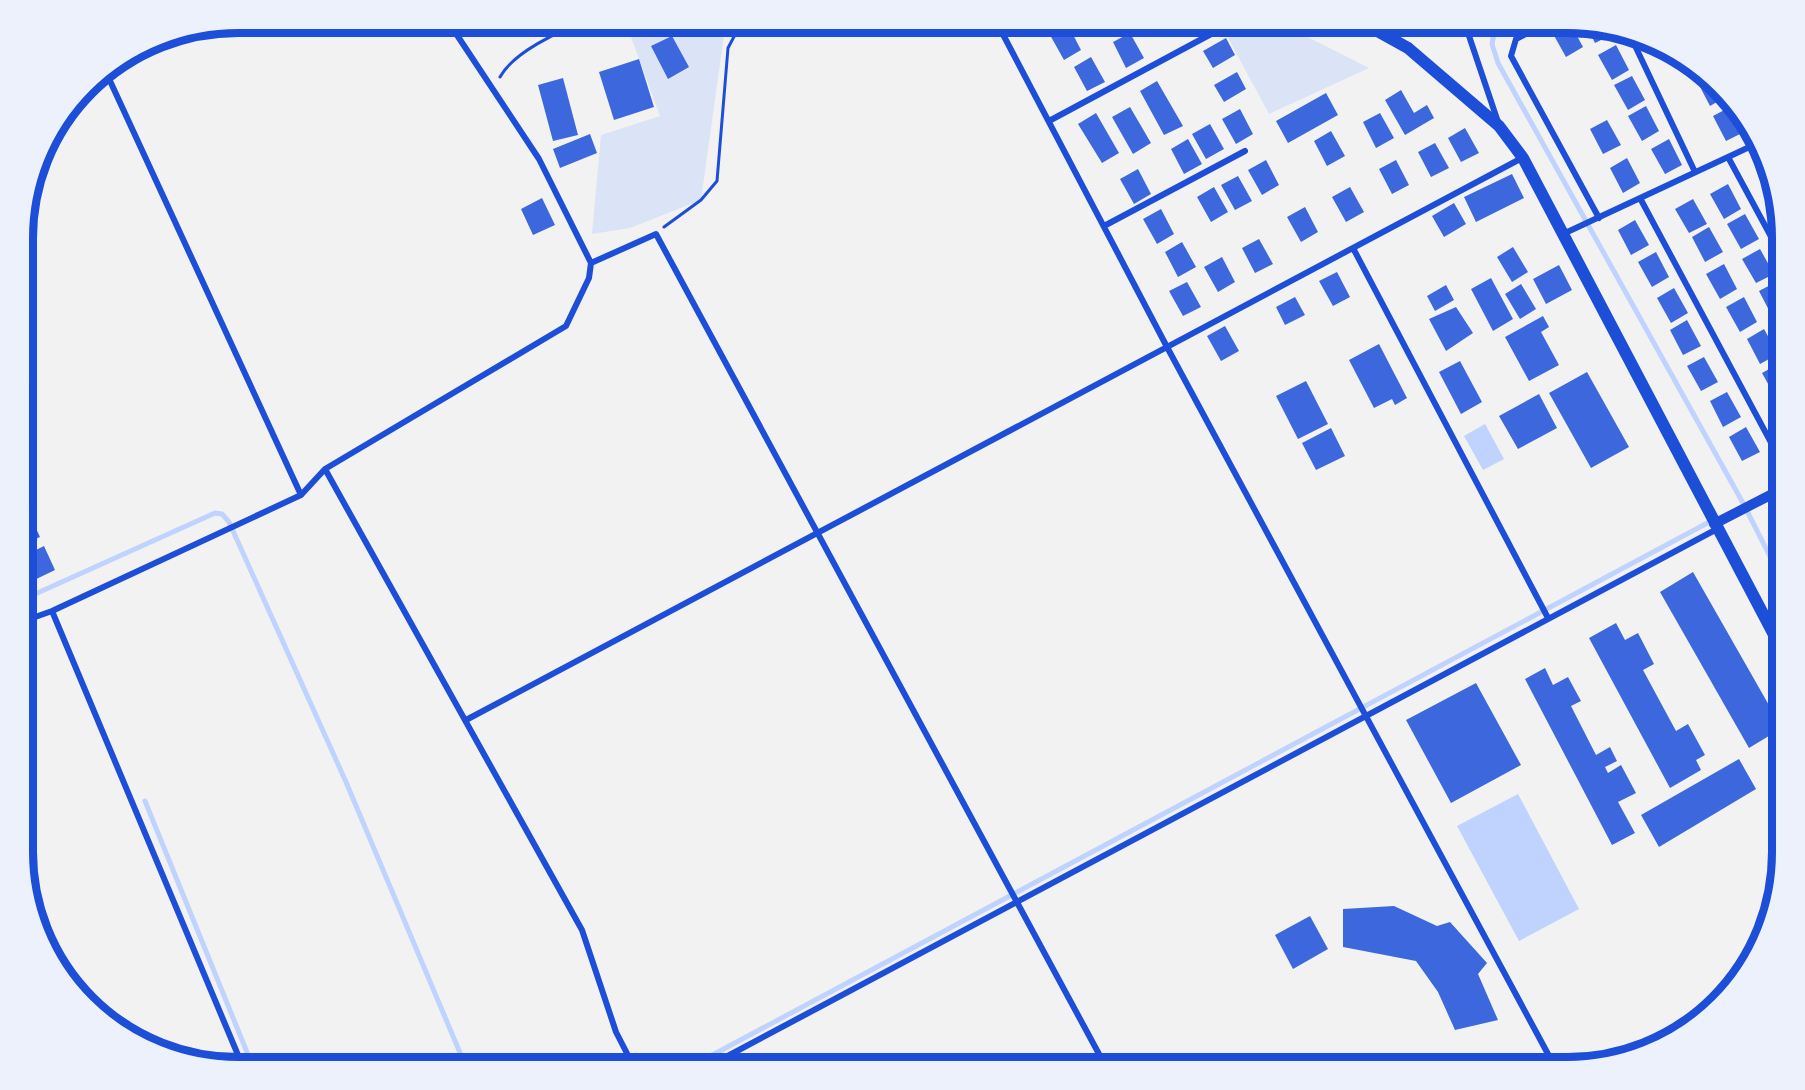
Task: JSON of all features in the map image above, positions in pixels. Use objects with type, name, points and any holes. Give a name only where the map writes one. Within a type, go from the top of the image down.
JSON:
[{"type":"main road","points":[[1382,33],[1408,48],[1499,126],[1523,158],[1772,631]]},
{"type":"street","points":[[33,618],[301,495],[325,469],[567,326],[589,278],[591,263],[539,159],[456,33]]},
{"type":"street","points":[[1003,33],[1167,347],[1550,1057]]},
{"type":"street","points":[[1049,121],[1213,33]]},
{"type":"street","points":[[1468,33],[1499,126]]},
{"type":"street","points":[[1527,33],[1516,39],[1511,56],[1599,218]]},
{"type":"street","points":[[1635,45],[1695,172]]},
{"type":"street","points":[[109,79],[301,495]]},
{"type":"street","points":[[1563,234],[1750,147]]},
{"type":"street","points":[[1104,226],[1245,151]]},
{"type":"street","points":[[1728,157],[1772,238]]},
{"type":"street","points":[[466,720],[1523,158]]},
{"type":"street","points":[[1640,198],[1772,444]]},
{"type":"street","points":[[591,263],[656,234],[1101,1057]]},
{"type":"street","points":[[1353,248],[1548,618]]},
{"type":"street","points":[[325,469],[582,930],[615,1032],[629,1057]]},
{"type":"street","points":[[726,1057],[1548,618],[1772,495]]},
{"type":"street","points":[[52,611],[238,1057]]},
{"type":"path","points":[[494,89],[505,67],[522,52],[562,33]]},
{"type":"path","points":[[656,234],[701,200],[717,181],[728,48],[736,33]]},
{"type":"shaded area","points":[[629,33],[724,33],[701,200],[630,228],[592,234],[601,135],[660,116]]},
{"type":"shaded area","points":[[1225,33],[1300,33],[1369,68],[1269,114]]},
{"type":"water","points":[[1485,424],[1504,459],[1483,470],[1464,436]]},
{"type":"water","points":[[1518,794],[1579,909],[1519,941],[1457,826]]},
{"type":"building","points":[[1072,33],[1081,50],[1064,60],[1050,35]]},
{"type":"building","points":[[1130,33],[1144,58],[1126,68],[1113,42]]},
{"type":"building","points":[[1553,33],[1576,34],[1583,47],[1566,57]]},
{"type":"building","points":[[1591,35],[1606,37],[1595,43]]},
{"type":"building","points":[[672,36],[689,67],[668,79],[651,46]]},
{"type":"building","points":[[1226,38],[1235,55],[1213,68],[1203,51]]},
{"type":"building","points":[[1616,45],[1629,70],[1612,80],[1598,55]]},
{"type":"building","points":[[1091,57],[1105,82],[1087,91],[1074,67]]},
{"type":"building","points":[[639,59],[654,107],[614,120],[599,72]]},
{"type":"building","points":[[1237,72],[1246,89],[1224,102],[1214,85]]},
{"type":"building","points":[[1632,76],[1645,100],[1628,110],[1614,85]]},
{"type":"building","points":[[563,78],[578,135],[553,141],[538,85]]},
{"type":"building","points":[[1698,80],[1719,101],[1710,106]]},
{"type":"building","points":[[1157,81],[1183,126],[1164,135],[1140,91]]},
{"type":"building","points":[[1401,90],[1414,113],[1427,105],[1434,118],[1405,135],[1385,100]]},
{"type":"building","points":[[1326,93],[1338,115],[1288,143],[1276,121]]},
{"type":"building","points":[[1646,106],[1659,131],[1642,141],[1628,116]]},
{"type":"building","points":[[1130,107],[1151,143],[1133,154],[1112,117]]},
{"type":"building","points":[[1240,109],[1253,134],[1236,144],[1222,119]]},
{"type":"building","points":[[1726,109],[1743,132],[1726,141],[1713,116]]},
{"type":"building","points":[[1096,113],[1119,153],[1102,163],[1078,124]]},
{"type":"building","points":[[1380,113],[1394,138],[1376,148],[1363,122]]},
{"type":"building","points":[[1607,120],[1621,145],[1603,154],[1590,129]]},
{"type":"building","points":[[1210,124],[1224,149],[1206,159],[1192,134]]},
{"type":"building","points":[[1465,128],[1479,153],[1461,162],[1448,138]]},
{"type":"building","points":[[1331,131],[1345,156],[1327,166],[1314,141]]},
{"type":"building","points":[[590,134],[597,153],[560,168],[553,149]]},
{"type":"building","points":[[1188,139],[1202,164],[1184,174],[1171,149]]},
{"type":"building","points":[[1669,139],[1682,165],[1665,174],[1651,149]]},
{"type":"building","points":[[1435,143],[1449,168],[1431,177],[1418,152]]},
{"type":"building","points":[[1627,158],[1640,183],[1623,193],[1610,168]]},
{"type":"building","points":[[1266,160],[1279,185],[1262,195],[1248,170]]},
{"type":"building","points":[[1396,160],[1409,185],[1392,194],[1379,169]]},
{"type":"building","points":[[1138,169],[1151,194],[1134,204],[1120,179]]},
{"type":"building","points":[[1512,174],[1524,198],[1476,222],[1464,197]]},
{"type":"building","points":[[1238,176],[1252,201],[1235,210],[1221,185]]},
{"type":"building","points":[[1728,184],[1741,209],[1724,219],[1710,194]]},
{"type":"building","points":[[1214,187],[1228,212],[1211,222],[1197,197]]},
{"type":"building","points":[[1350,187],[1364,212],[1346,222],[1332,197]]},
{"type":"building","points":[[542,198],[555,225],[533,235],[521,209]]},
{"type":"building","points":[[1693,199],[1707,224],[1689,233],[1675,209]]},
{"type":"building","points":[[1454,203],[1466,224],[1444,237],[1432,216]]},
{"type":"building","points":[[1305,207],[1318,232],[1301,242],[1287,217]]},
{"type":"building","points":[[1161,209],[1174,234],[1157,244],[1143,219]]},
{"type":"building","points":[[1745,214],[1759,239],[1741,249],[1727,224]]},
{"type":"building","points":[[1635,220],[1649,245],[1631,255],[1618,230]]},
{"type":"building","points":[[1709,227],[1723,252],[1705,262],[1692,237]]},
{"type":"building","points":[[1259,239],[1273,264],[1255,273],[1242,248]]},
{"type":"building","points":[[1182,242],[1196,267],[1178,277],[1165,252]]},
{"type":"building","points":[[1513,247],[1528,272],[1512,282],[1497,257]]},
{"type":"building","points":[[1760,249],[1772,270],[1772,275],[1756,283],[1742,259]]},
{"type":"building","points":[[1656,252],[1669,277],[1652,287],[1638,262]]},
{"type":"building","points":[[1222,257],[1235,282],[1218,292],[1204,267]]},
{"type":"building","points":[[1724,264],[1737,289],[1720,299],[1706,274]]},
{"type":"building","points":[[1559,265],[1572,290],[1546,304],[1533,279]]},
{"type":"building","points":[[1337,272],[1350,297],[1333,306],[1319,281]]},
{"type":"building","points":[[1491,278],[1513,319],[1493,331],[1471,289]]},
{"type":"building","points":[[1187,282],[1201,307],[1183,316],[1169,291]]},
{"type":"building","points":[[1521,284],[1536,309],[1520,319],[1505,294]]},
{"type":"building","points":[[1772,284],[1772,316],[1759,291]]},
{"type":"building","points":[[1446,285],[1454,300],[1435,311],[1427,296]]},
{"type":"building","points":[[1674,288],[1688,313],[1671,323],[1657,298]]},
{"type":"building","points":[[1295,297],[1305,315],[1285,325],[1276,307]]},
{"type":"building","points":[[1744,297],[1757,322],[1740,332],[1726,307]]},
{"type":"building","points":[[1456,307],[1473,333],[1446,351],[1429,319]]},
{"type":"building","points":[[1543,316],[1549,327],[1541,332],[1559,365],[1529,381],[1505,337]]},
{"type":"building","points":[[1687,320],[1701,346],[1683,355],[1670,330]]},
{"type":"building","points":[[1225,326],[1239,351],[1221,361],[1207,336]]},
{"type":"building","points":[[1764,329],[1772,343],[1772,357],[1760,364],[1747,339]]},
{"type":"building","points":[[1379,344],[1407,398],[1395,405],[1392,399],[1374,408],[1349,360]]},
{"type":"building","points":[[1704,357],[1718,382],[1701,391],[1687,366]]},
{"type":"building","points":[[1460,361],[1482,402],[1461,414],[1439,372]]},
{"type":"building","points":[[1772,367],[1772,391],[1762,373]]},
{"type":"building","points":[[1587,372],[1629,447],[1591,468],[1549,393]]},
{"type":"building","points":[[1306,381],[1328,424],[1298,439],[1276,396]]},
{"type":"building","points":[[1727,392],[1741,417],[1723,427],[1710,401]]},
{"type":"building","points":[[1539,394],[1557,428],[1518,449],[1499,416]]},
{"type":"building","points":[[1746,427],[1760,452],[1742,461],[1729,437]]},
{"type":"building","points":[[1331,428],[1345,456],[1316,470],[1302,443]]},
{"type":"building","points":[[33,522],[40,537],[33,540]]},
{"type":"building","points":[[44,546],[55,570],[33,581],[33,552]]},
{"type":"building","points":[[1693,572],[1772,710],[1772,734],[1749,748],[1660,592]]},
{"type":"building","points":[[1616,623],[1625,640],[1638,633],[1654,664],[1643,670],[1676,731],[1688,724],[1705,755],[1696,760],[1701,770],[1670,788],[1589,638]]},
{"type":"building","points":[[1545,668],[1553,685],[1568,677],[1581,701],[1571,706],[1596,755],[1610,747],[1617,761],[1605,767],[1608,773],[1621,765],[1636,793],[1618,802],[1635,833],[1612,845],[1525,679]]},
{"type":"building","points":[[1476,683],[1521,765],[1451,803],[1406,720]]},
{"type":"building","points":[[1739,759],[1756,789],[1659,847],[1641,815]]},
{"type":"building","points":[[1394,906],[1437,926],[1450,922],[1487,963],[1478,974],[1498,1020],[1455,1030],[1438,992],[1416,961],[1343,947],[1343,909]]},
{"type":"building","points":[[1310,916],[1328,949],[1293,969],[1275,935]]},
{"type":"waterway","points":[[1494,33],[1492,44],[1498,63],[1743,503],[1772,560]]},
{"type":"waterway","points":[[33,595],[215,513],[222,514],[229,522],[346,782],[462,1057]]},
{"type":"waterway","points":[[709,1057],[1713,520]]},
{"type":"waterway","points":[[145,801],[249,1057]]}]
